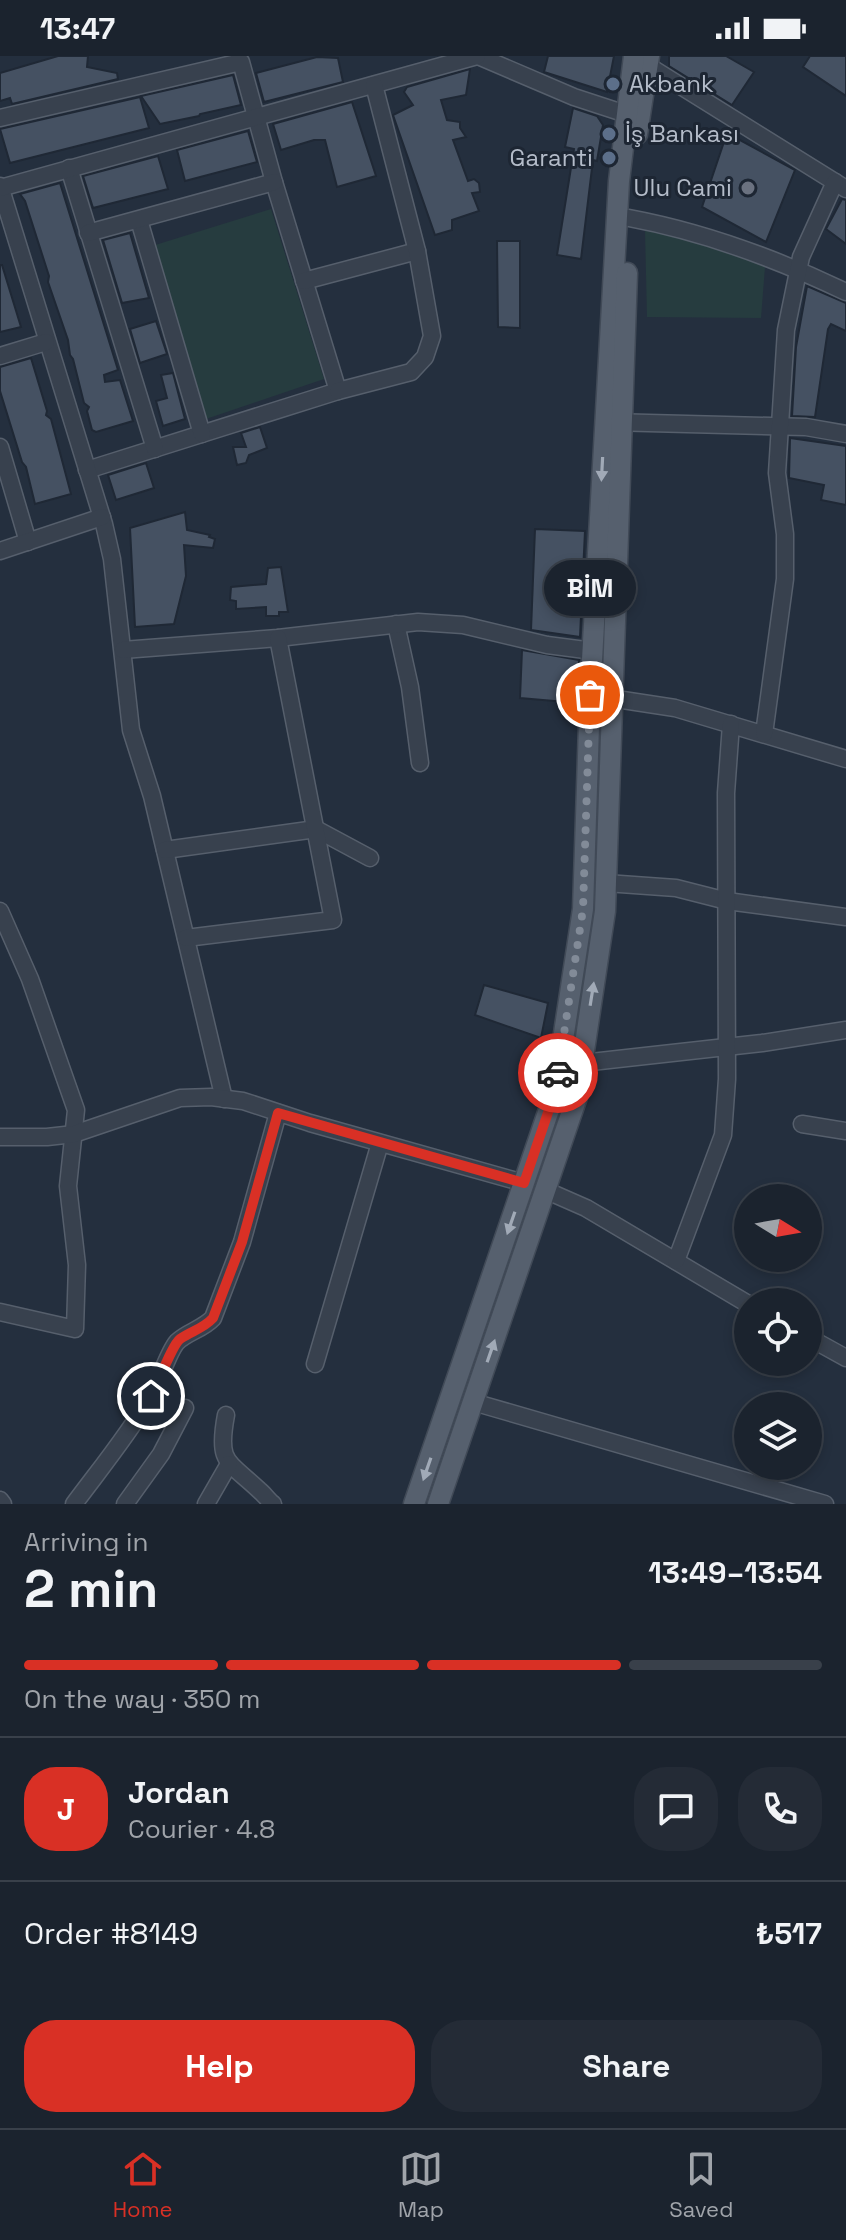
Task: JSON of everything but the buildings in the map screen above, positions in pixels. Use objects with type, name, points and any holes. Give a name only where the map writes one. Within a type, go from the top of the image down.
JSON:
[{"type":"main road","points":[[438,1504],[577,1097],[605,911],[614,697],[613,423],[619,181],[626,114],[643,59]]},
{"type":"main road","points":[[414,1504],[555,1092],[583,909],[593,651],[630,182],[643,59]]},
{"type":"street","points":[[224,1099],[165,850],[131,730],[112,559],[102,517],[0,187],[257,119],[477,56],[574,97],[626,114]]},
{"type":"street","points":[[643,59],[843,186],[801,257],[786,330],[777,473],[785,534],[785,571],[764,734]]},
{"type":"street","points":[[0,118],[241,62],[338,391]]},
{"type":"street","points":[[87,470],[338,391],[411,372],[425,357],[431,343],[431,328],[417,251],[374,85]]},
{"type":"street","points":[[69,168],[155,449]]},
{"type":"street","points":[[88,233],[274,182]]},
{"type":"street","points":[[629,218],[709,237],[846,292]]},
{"type":"street","points":[[139,220],[202,434]]},
{"type":"street","points":[[304,281],[417,251]]},
{"type":"street","points":[[0,356],[46,342]]},
{"type":"street","points":[[613,423],[806,427],[846,434]]},
{"type":"street","points":[[0,447],[28,542]]},
{"type":"street","points":[[0,551],[102,517]]},
{"type":"street","points":[[123,650],[429,622],[463,625],[547,645],[593,651]]},
{"type":"street","points":[[396,624],[410,687],[420,763]]},
{"type":"street","points":[[186,938],[333,920],[278,638]]},
{"type":"street","points":[[590,695],[675,708],[846,759]]},
{"type":"street","points":[[676,1261],[723,1135],[727,1048],[726,793],[731,724]]},
{"type":"street","points":[[165,850],[316,829],[370,858]]},
{"type":"street","points":[[606,883],[676,888],[727,901],[846,917]]},
{"type":"street","points":[[0,911],[30,979],[73,1100],[76,1119],[68,1186],[77,1265],[75,1329],[0,1312]]},
{"type":"street","points":[[582,1063],[727,1048],[846,1030]]},
{"type":"street","points":[[0,1137],[74,1134],[180,1098],[224,1099],[243,1101],[524,1183]]},
{"type":"street","points":[[74,1504],[139,1416],[163,1374],[174,1345],[181,1338],[205,1327],[213,1318],[242,1242],[278,1113]]},
{"type":"street","points":[[802,1124],[846,1131]]},
{"type":"street","points":[[315,1364],[380,1143]]},
{"type":"street","points":[[545,1190],[586,1208],[734,1296]]},
{"type":"street","points":[[822,1345],[846,1358]]},
{"type":"street","points":[[473,1402],[825,1504]]},
{"type":"street","points":[[125,1504],[161,1454],[185,1408]]},
{"type":"street","points":[[226,1415],[222,1437],[223,1452],[229,1464],[273,1504]]},
{"type":"street","points":[[206,1504],[229,1464]]},
{"type":"green space","points":[[271,209],[324,379],[206,419],[152,246]]},
{"type":"green space","points":[[645,231],[696,235],[765,267],[761,318],[647,317]]},
{"type":"way so far","points":[[558,1073],[583,909],[590,695]]},
{"type":"place","name":"Akbank","points":[[613,84]]},
{"type":"place","name":"İş Bankası","points":[[609,134]]},
{"type":"place","name":"Garanti","points":[[609,158]]},
{"type":"place","name":"Ulu Cami","points":[[748,188]]},
{"type":"place","name":"BİM","points":[[590,695]]},
{"type":"route","points":[[151,1396],[174,1345],[181,1338],[205,1327],[222,1298],[242,1242],[278,1113],[524,1183],[555,1092],[558,1073]]}]
